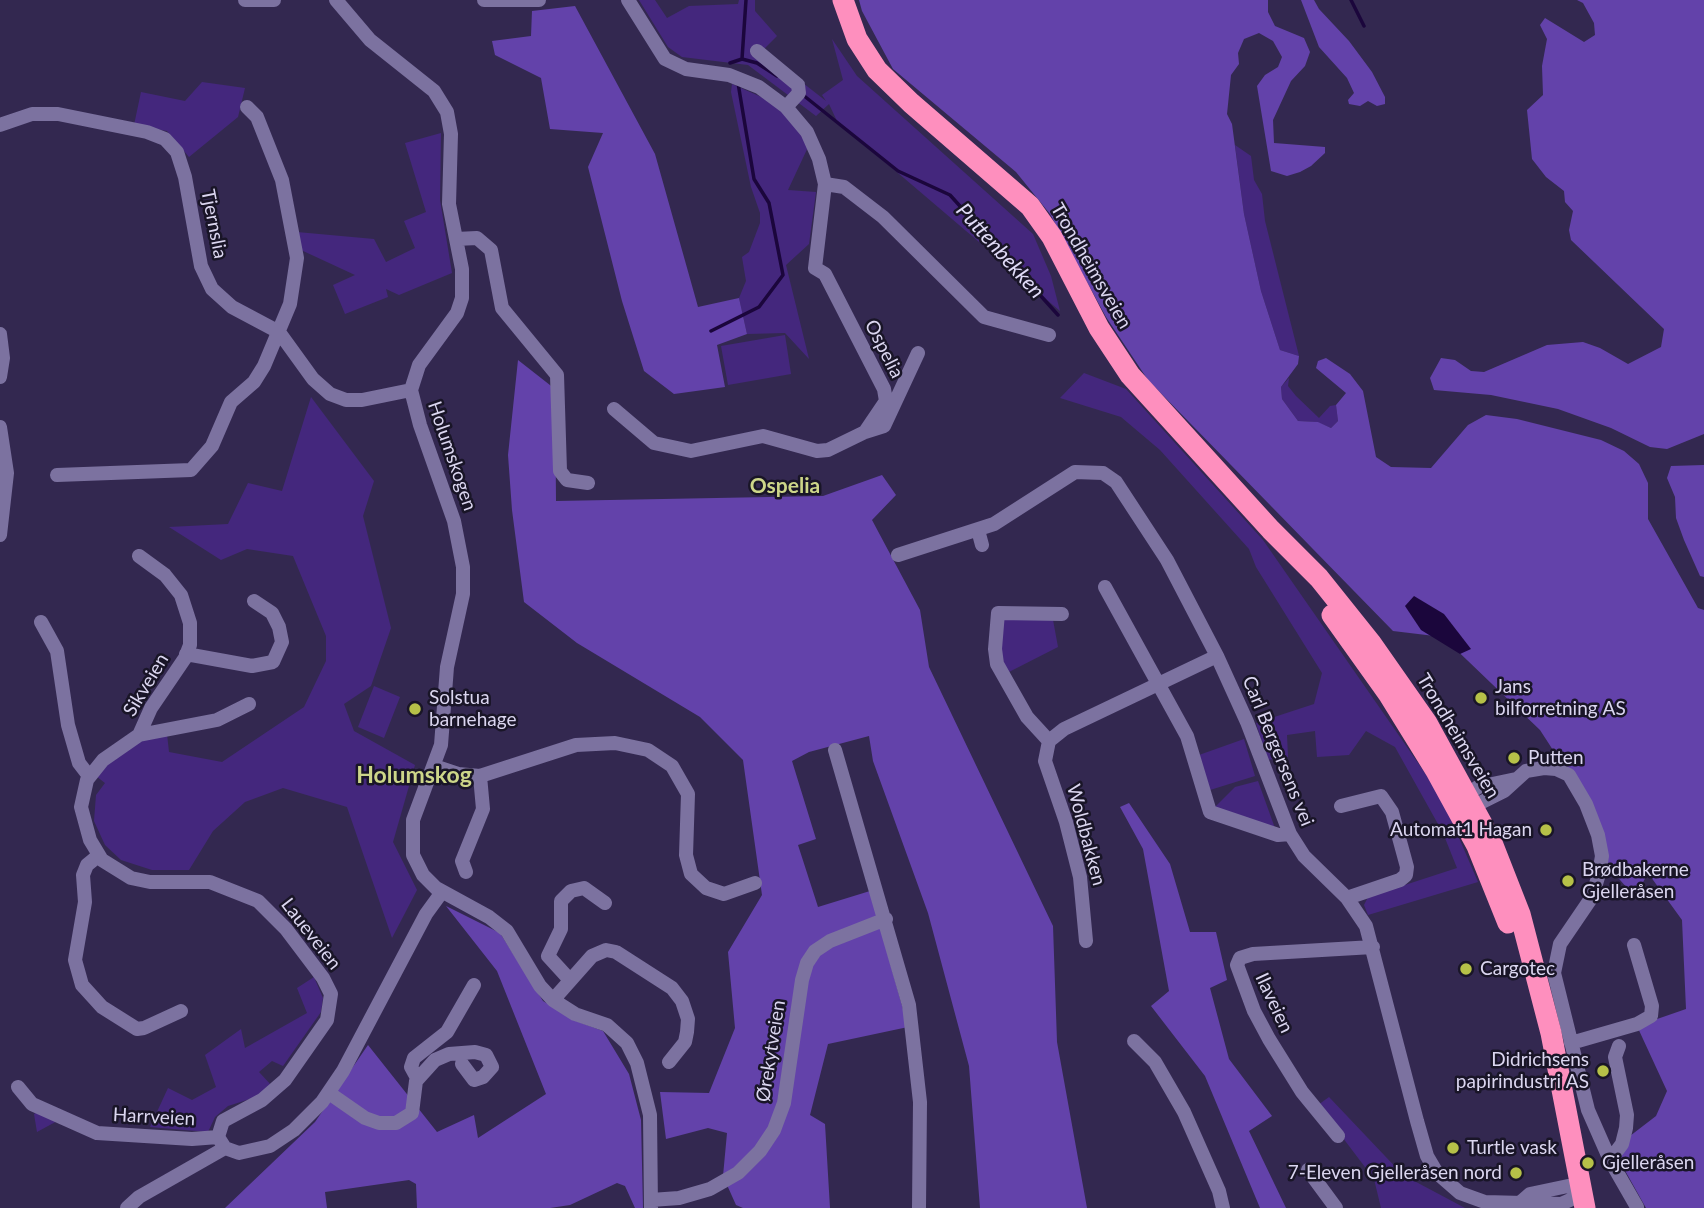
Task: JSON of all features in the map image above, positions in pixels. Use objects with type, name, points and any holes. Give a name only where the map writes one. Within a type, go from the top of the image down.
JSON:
[{"type":"highway","name":"Trondheimsveien","points":[[843,0],[857,39],[877,70],[1030,206],[1046,226],[1099,328],[1130,375],[1271,530],[1289,561],[1465,801],[1510,886],[1527,939],[1557,1059],[1576,1200]]},
{"type":"street","points":[[245,0],[274,0]]},
{"type":"street","name":"Holumskogen","points":[[337,0],[361,32],[429,86],[444,107],[451,134],[448,192],[463,279],[460,305],[419,365],[411,390],[420,425],[454,520],[463,567],[461,606],[447,667],[443,738],[412,820],[411,843],[420,871],[442,892],[489,917],[507,931],[540,986],[553,1000]]},
{"type":"street","points":[[484,0],[539,0]]},
{"type":"street","name":"Ospelia","points":[[614,409],[654,443],[691,451],[763,436],[817,451],[828,450],[865,432],[886,401],[884,389],[825,274],[815,268],[825,184],[814,144],[786,107],[759,87],[740,78],[672,64],[656,48],[628,0]]},
{"type":"street","points":[[757,51],[798,85],[799,93],[786,107]]},
{"type":"street","points":[[57,475],[191,470],[212,446],[231,402],[260,374],[279,332],[295,286],[296,248],[282,180],[260,124],[247,107]]},
{"type":"street","name":"Tjernslia","points":[[0,125],[32,114],[58,114],[147,132],[165,139],[177,152],[185,177],[201,267],[212,289],[232,307],[279,332],[313,379],[338,398],[362,400],[411,390]]},
{"type":"street","points":[[825,184],[844,187],[877,212],[984,317],[1049,335]]},
{"type":"street","points":[[456,239],[477,238],[491,250],[502,308],[557,375],[560,471],[568,480],[588,483]]},
{"type":"street","points":[[0,334],[3,358],[0,377]]},
{"type":"street","points":[[865,432],[884,426],[918,353]]},
{"type":"street","points":[[0,427],[7,474],[0,535]]},
{"type":"street","name":"Carl Bergersens vei","points":[[898,555],[980,537],[1068,475],[1090,471],[1103,473],[1122,490],[1154,540],[1217,656],[1247,722],[1290,834],[1304,856],[1347,898],[1366,926],[1427,1156],[1437,1172],[1460,1193],[1485,1202],[1505,1206],[1522,1201],[1531,1194],[1576,1200]]},
{"type":"street","name":"Sikveien","points":[[139,556],[165,576],[181,595],[190,624],[186,654],[151,708],[139,735]]},
{"type":"street","points":[[1105,587],[1187,736],[1210,812],[1278,835],[1290,834]]},
{"type":"street","name":"Sikveien","points":[[186,654],[252,666],[273,662],[282,642],[279,627],[272,612],[254,601]]},
{"type":"street","points":[[1062,614],[998,613],[995,649],[997,664],[1027,717],[1049,741],[1064,729],[1217,656]]},
{"type":"street","points":[[41,622],[61,663],[62,697],[77,757],[89,776]]},
{"type":"street","points":[[181,1011],[152,1025],[137,1028],[102,1007],[82,985],[75,960],[85,902],[83,875],[87,865],[98,856],[82,814],[82,792],[89,776],[103,760],[139,735],[217,720],[249,704]]},
{"type":"street","name":"Woldbakken","points":[[1049,741],[1045,761],[1066,822],[1080,877],[1086,941]]},
{"type":"street","points":[[432,770],[480,776],[576,746],[615,743],[648,750],[668,761],[688,794],[686,855],[691,874],[700,884],[717,893],[735,892],[755,883]]},
{"type":"street","points":[[835,750],[886,919],[914,1028],[920,1102],[919,1208]]},
{"type":"street","points":[[1465,801],[1504,791],[1526,772],[1544,768],[1556,769],[1569,775],[1580,791],[1598,835],[1602,856],[1597,885],[1565,934],[1554,965],[1588,1110],[1610,1160],[1637,1207]]},
{"type":"street","points":[[466,872],[462,861],[483,809],[480,776]]},
{"type":"street","points":[[1341,806],[1381,796],[1392,813],[1407,867],[1406,875],[1400,880],[1347,898]]},
{"type":"street","name":"Laueveien","points":[[98,856],[114,870],[140,881],[210,882],[251,897],[279,920],[329,989],[331,1004],[327,1020],[295,1068],[262,1100],[226,1118],[219,1129],[222,1142]]},
{"type":"street","points":[[569,979],[556,969],[548,956],[561,929],[561,901],[571,891],[584,888],[605,903]]},
{"type":"street","points":[[127,1208],[139,1197],[222,1142],[245,1153],[278,1142],[314,1111],[329,1093],[426,914],[442,892]]},
{"type":"street","name":"Ørekytveien","points":[[651,1204],[710,1189],[738,1173],[765,1145],[784,1103],[802,980],[807,963],[815,951],[830,941],[886,919]]},
{"type":"street","points":[[1571,1043],[1637,1024],[1651,1016],[1652,1006],[1634,945]]},
{"type":"street","name":"Ilaveien","points":[[1338,1136],[1302,1092],[1269,1040],[1254,1011],[1237,965],[1240,958],[1254,954],[1373,947]]},
{"type":"street","points":[[651,1204],[652,1127],[644,1088],[631,1049],[613,1029],[568,1010],[553,1000],[592,956],[606,950],[616,952],[677,992],[686,1010],[685,1042],[670,1062]]},
{"type":"street","points":[[418,1078],[411,1067],[414,1058],[447,1032],[474,985]]},
{"type":"street","points":[[1134,1041],[1154,1062],[1184,1112],[1219,1191],[1223,1208]]},
{"type":"street","points":[[1610,1160],[1622,1144],[1626,1128],[1625,1105],[1615,1057],[1619,1046]]},
{"type":"street","points":[[329,1093],[365,1118],[379,1123],[396,1123],[409,1116],[414,1109],[418,1078],[435,1060],[456,1052],[482,1053],[490,1058],[492,1067],[484,1077],[474,1080],[462,1064]]},
{"type":"street","name":"Harrveien","points":[[18,1087],[32,1104],[97,1132],[222,1142]]},
{"type":"street","points":[[1308,1170],[1336,1208]]},
{"type":"shaded area","points":[[639,0],[655,0],[667,18],[689,6],[738,4],[739,0],[755,0],[755,11],[777,36],[762,51],[826,101],[822,95],[843,80],[832,39],[857,76],[1033,234],[1051,276],[1060,311],[837,121],[829,104],[816,116],[748,65],[682,57],[668,47]]},
{"type":"shaded area","points":[[859,0],[1268,0],[1268,12],[1275,26],[1304,38],[1310,52],[1305,66],[1291,81],[1273,120],[1274,143],[1325,147],[1325,153],[1300,172],[1287,176],[1271,171],[1257,86],[1265,75],[1278,67],[1282,57],[1273,41],[1259,33],[1244,39],[1238,53],[1239,64],[1231,75],[1227,114],[1232,124],[1244,214],[1261,291],[1280,350],[1299,356],[1298,364],[1281,387],[1282,399],[1298,421],[1318,422],[1331,428],[1338,421],[1336,405],[1346,393],[1316,368],[1318,361],[1326,358],[1350,374],[1363,391],[1376,457],[1391,467],[1431,468],[1468,425],[1486,415],[1517,419],[1601,440],[1624,451],[1639,464],[1648,483],[1648,519],[1698,608],[1704,610],[1704,1208],[1646,1208],[1613,1149],[1656,1116],[1667,1091],[1637,1026],[1686,1009],[1682,920],[1648,873],[1635,897],[1606,864],[1584,798],[1540,730],[1443,637],[1393,631],[1148,380],[1106,317],[1050,214],[1016,172],[893,69],[862,11]]},
{"type":"shaded area","points":[[1301,0],[1314,0],[1349,41],[1372,72],[1385,97],[1385,104],[1377,106],[1368,101],[1360,106],[1349,104],[1348,100],[1354,93],[1347,78],[1319,47]]},
{"type":"shaded area","points":[[1577,0],[1704,0],[1704,434],[1667,449],[1650,447],[1611,428],[1558,409],[1491,395],[1434,390],[1430,378],[1441,358],[1455,360],[1471,371],[1484,372],[1547,345],[1583,342],[1628,364],[1661,347],[1664,329],[1571,240],[1569,230],[1573,211],[1565,202],[1564,191],[1546,177],[1532,159],[1527,110],[1543,95],[1542,66],[1547,39],[1540,25],[1545,18],[1584,42],[1595,35],[1594,23],[1583,3]]},
{"type":"shaded area","points":[[575,6],[655,154],[698,307],[739,298],[747,334],[717,345],[725,387],[674,394],[644,371],[622,301],[588,167],[603,133],[550,129],[541,78],[495,55],[492,41],[531,36],[532,11]]},
{"type":"shaded area","points":[[202,82],[245,88],[238,117],[189,157],[167,131],[134,125],[141,92],[185,101]]},
{"type":"shaded area","points":[[732,84],[777,104],[809,145],[788,190],[816,192],[809,244],[786,265],[809,359],[785,333],[747,334],[739,298],[746,281],[742,257],[749,252],[760,223],[760,213],[751,187],[731,92]]},
{"type":"shaded area","points":[[441,133],[440,200],[452,273],[399,295],[386,289],[388,297],[345,314],[333,285],[355,275],[301,250],[297,232],[374,239],[386,262],[415,248],[404,221],[426,212],[405,143]]},
{"type":"shaded area","points":[[1235,145],[1251,156],[1254,180],[1262,194],[1265,221],[1299,356],[1280,350],[1261,291],[1244,214]]},
{"type":"shaded area","points":[[785,335],[791,374],[728,385],[721,346]]},
{"type":"shaded area","points":[[518,360],[555,389],[556,501],[823,496],[882,475],[896,495],[872,520],[920,610],[929,667],[1053,926],[1057,1042],[1087,1208],[980,1208],[969,1066],[928,913],[873,761],[869,736],[809,752],[792,761],[816,839],[798,845],[818,907],[870,891],[908,1027],[828,1044],[810,1115],[825,1124],[830,1208],[743,1208],[736,1205],[723,1176],[727,1133],[708,1128],[666,1139],[660,1092],[709,1093],[735,1028],[728,952],[762,895],[743,760],[700,717],[577,643],[524,602],[508,455]]},
{"type":"shaded area","points":[[1084,373],[1126,389],[1263,540],[1441,796],[1478,882],[1368,915],[1364,905],[1368,897],[1457,868],[1443,833],[1395,747],[1366,731],[1349,755],[1317,757],[1315,731],[1287,735],[1288,757],[1267,760],[1256,723],[1314,704],[1322,673],[1256,567],[1249,549],[1160,450],[1121,417],[1060,398]]},
{"type":"shaded area","points":[[1289,378],[1288,386],[1319,418],[1330,406],[1336,405],[1338,421],[1331,428],[1317,422],[1298,421],[1282,399],[1281,387]]},
{"type":"shaded area","points":[[311,397],[374,481],[363,516],[391,628],[371,686],[344,704],[354,731],[415,765],[393,842],[417,890],[392,938],[347,807],[283,788],[245,802],[213,831],[189,870],[152,870],[121,860],[105,845],[94,821],[96,795],[105,783],[92,773],[136,741],[167,734],[169,752],[222,762],[304,707],[326,661],[326,636],[293,556],[247,549],[221,560],[169,527],[228,524],[248,483],[282,491]]},
{"type":"shaded area","points":[[1704,465],[1704,577],[1700,576],[1684,540],[1676,518],[1675,497],[1667,478],[1671,466]]},
{"type":"shaded area","points":[[1414,596],[1444,614],[1471,649],[1460,654],[1421,630],[1405,606]]},
{"type":"shaded area","points":[[1003,617],[1053,620],[1058,647],[1005,674],[999,651]]},
{"type":"shaded area","points":[[374,686],[400,697],[384,738],[358,727]]},
{"type":"shaded area","points":[[1244,739],[1255,776],[1210,790],[1199,755]]},
{"type":"shaded area","points":[[1258,781],[1276,831],[1214,808],[1235,787]]},
{"type":"shaded area","points":[[1129,803],[1170,864],[1190,932],[1216,932],[1227,980],[1210,988],[1229,1059],[1272,1116],[1249,1131],[1286,1208],[1260,1208],[1205,1076],[1151,1006],[1169,991],[1143,849],[1120,807]]},
{"type":"shaded area","points":[[446,906],[500,933],[543,1001],[576,1021],[603,1031],[629,1074],[641,1120],[643,1208],[635,1208],[625,1186],[617,1183],[570,1205],[550,1208],[417,1208],[416,1184],[409,1180],[325,1192],[327,1208],[225,1208],[315,1122],[368,1045],[437,1132],[474,1115],[478,1138],[546,1094],[497,971]]},
{"type":"shaded area","points":[[314,977],[323,998],[321,1012],[283,1066],[272,1061],[259,1072],[272,1086],[253,1098],[228,1106],[215,1117],[208,1132],[150,1127],[168,1088],[192,1100],[216,1087],[205,1055],[241,1029],[245,1048],[307,1013],[297,988]]},
{"type":"shaded area","points":[[1329,1097],[1403,1175],[1465,1208],[1381,1208],[1374,1179],[1318,1105]]},
{"type":"shaded area","points":[[39,1111],[59,1120],[37,1132],[34,1114]]},
{"type":"waterway","points":[[730,63],[742,59],[746,0]]},
{"type":"waterway","points":[[1351,0],[1364,26]]},
{"type":"waterway","name":"Puttenbekken","points":[[742,59],[757,63],[777,76]]},
{"type":"waterway","points":[[711,331],[759,307],[783,275],[769,203],[754,179],[738,83]]},
{"type":"waterway","name":"Puttenbekken","points":[[803,95],[898,171],[950,195],[1058,315]]},
{"type":"place","name":"Jans bilforretning AS","points":[[1481,698]]},
{"type":"place","name":"Solstua barnehage","points":[[415,709]]},
{"type":"place","name":"Putten","points":[[1514,758]]},
{"type":"place","name":"Automat1 Hagan","points":[[1546,830]]},
{"type":"place","name":"Brødbakerne Gjelleråsen","points":[[1568,881]]},
{"type":"place","name":"Cargotec","points":[[1466,969]]},
{"type":"place","name":"Didrichsens papirindustri AS","points":[[1603,1071]]},
{"type":"place","name":"Turtle vask","points":[[1453,1148]]},
{"type":"place","name":"Gjelleråsen","points":[[1588,1163]]},
{"type":"place","name":"7-Eleven Gjelleråsen nord","points":[[1516,1173]]},
{"type":"district","name":"Ospelia","points":[[785,486]]},
{"type":"district","name":"Holumskog","points":[[414,776]]}]
